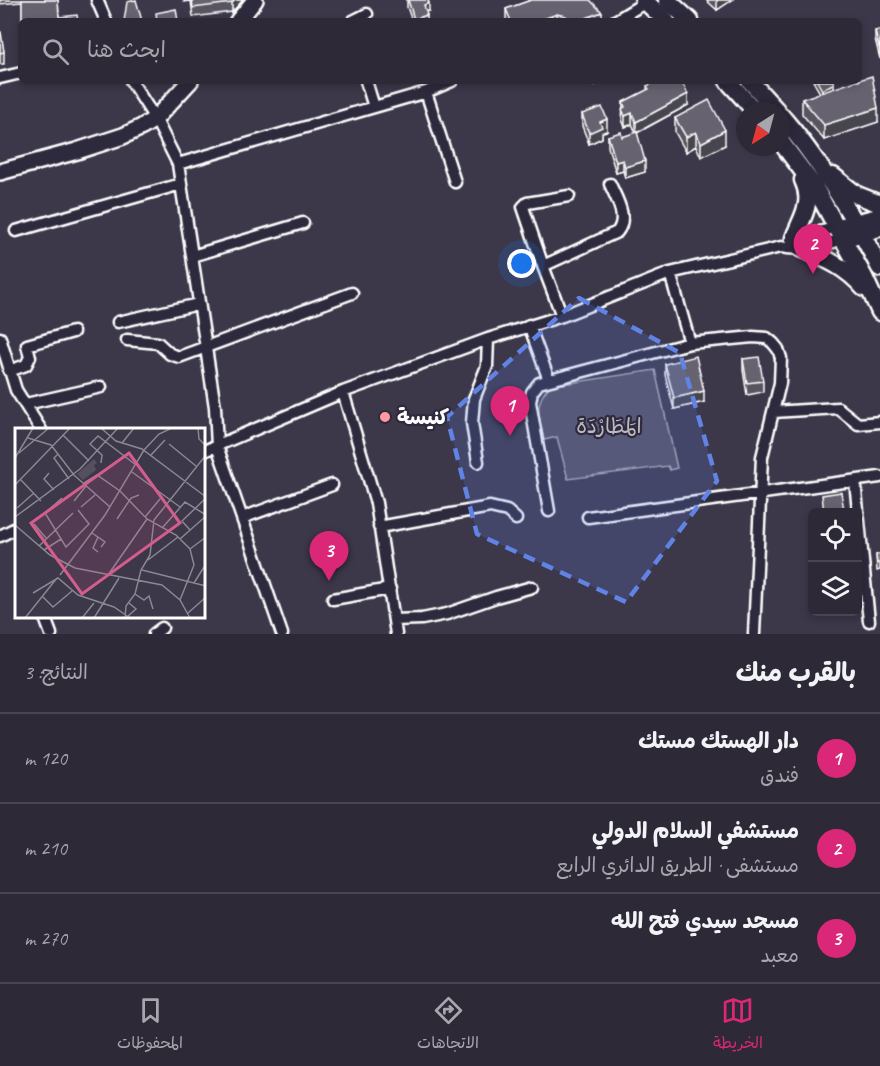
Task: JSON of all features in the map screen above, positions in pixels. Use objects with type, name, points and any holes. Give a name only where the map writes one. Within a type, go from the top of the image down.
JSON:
[{"type":"main road","points":[[667,0],[687,18]]},
{"type":"main road","points":[[645,1],[663,18]]},
{"type":"main road","points":[[731,84],[747,102]]},
{"type":"main road","points":[[753,84],[769,102]]},
{"type":"main road","points":[[790,133],[803,157],[814,186],[879,309]]},
{"type":"main road","points":[[790,148],[857,195],[880,204]]},
{"type":"main road","points":[[803,157],[859,228],[880,268]]},
{"type":"main road","points":[[803,157],[808,199],[807,210],[792,245],[820,255],[847,271],[862,286],[879,309]]},
{"type":"street","points":[[97,0],[105,18]]},
{"type":"street","points":[[240,18],[255,0]]},
{"type":"street","points":[[620,18],[645,1]]},
{"type":"street","points":[[359,18],[367,14]]},
{"type":"street","points":[[0,78],[18,74]]},
{"type":"street","points":[[133,84],[155,118],[178,164],[215,406],[217,446],[282,634]]},
{"type":"street","points":[[0,172],[114,139],[142,127],[155,118],[187,84]]},
{"type":"street","points":[[367,84],[374,107]]},
{"type":"street","points":[[178,164],[426,92],[445,84]]},
{"type":"street","points":[[426,92],[455,182]]},
{"type":"street","points":[[16,231],[181,184]]},
{"type":"street","points":[[543,266],[617,232],[622,216],[610,184]]},
{"type":"street","points":[[562,316],[523,207],[527,203],[569,196]]},
{"type":"street","points":[[206,450],[343,392],[529,325],[562,316],[670,273],[840,234],[859,228],[880,216]]},
{"type":"street","points":[[192,256],[303,223]]},
{"type":"street","points":[[859,228],[880,228]]},
{"type":"street","points":[[670,273],[690,343]]},
{"type":"street","points":[[127,340],[158,343],[170,354],[179,357],[352,292]]},
{"type":"street","points":[[118,322],[199,304]]},
{"type":"street","points":[[529,325],[549,380]]},
{"type":"street","points":[[9,371],[26,365],[30,357],[27,345],[73,332]]},
{"type":"street","points":[[549,512],[530,402],[532,392],[539,383],[690,343],[753,337],[767,338],[773,342],[781,358],[780,382],[762,458],[754,634]]},
{"type":"street","points":[[0,338],[16,390],[40,428]]},
{"type":"street","points":[[478,462],[472,423],[474,399],[487,366],[489,339]]},
{"type":"street","points":[[26,404],[101,387]]},
{"type":"street","points":[[343,392],[376,503],[396,634]]},
{"type":"street","points":[[773,412],[838,408],[858,424],[880,422]]},
{"type":"street","points":[[588,517],[880,477]]},
{"type":"street","points":[[855,481],[869,621]]},
{"type":"street","points":[[242,518],[332,485]]},
{"type":"street","points":[[379,527],[490,507],[507,511],[516,519]]},
{"type":"street","points":[[0,537],[14,529]]},
{"type":"street","points":[[394,620],[422,619],[447,614],[532,587]]},
{"type":"street","points":[[333,599],[390,590]]},
{"type":"street","points":[[45,619],[51,634]]},
{"type":"highlighted area","points":[[579,298],[680,353],[717,481],[626,602],[477,534],[447,417]]},
{"type":"green space","name":"المَطَارْدَة","points":[[655,370],[677,468],[670,470],[668,466],[568,479],[557,437],[544,440],[539,418],[539,405],[544,393],[550,386]]},
{"type":"building","points":[[22,0],[58,0],[59,17],[77,15],[78,18],[38,18],[22,18]]},
{"type":"building","points":[[136,0],[141,18],[124,18],[127,2]]},
{"type":"building","points":[[192,0],[235,0],[232,3],[193,8]]},
{"type":"building","points":[[408,0],[428,0],[429,3],[424,5],[427,15],[414,18]]},
{"type":"building","points":[[531,0],[590,0],[602,12],[586,18],[567,18],[557,14],[546,18],[510,18],[506,9]]},
{"type":"building","points":[[176,9],[178,18],[157,18],[156,13]]},
{"type":"building","points":[[880,30],[880,51],[875,31]]},
{"type":"building","points":[[0,32],[4,52],[0,53]]},
{"type":"building","points":[[872,76],[878,108],[824,125],[802,99],[847,84],[862,84],[862,79]]},
{"type":"building","points":[[683,84],[688,94],[636,122],[632,113],[625,116],[622,109],[625,107],[623,102],[649,89],[647,86]]},
{"type":"building","points":[[819,84],[832,84],[822,90]]},
{"type":"building","points":[[709,100],[725,130],[701,143],[696,132],[686,137],[675,118]]},
{"type":"building","points":[[602,107],[607,119],[600,122],[602,127],[589,133],[582,114]]},
{"type":"building","points":[[621,132],[622,137],[637,132],[645,161],[625,167],[623,160],[616,162],[608,136]]},
{"type":"building","points":[[696,356],[704,391],[674,398],[665,364]]},
{"type":"building","points":[[759,357],[763,381],[747,383],[743,359]]},
{"type":"building","points":[[841,492],[844,508],[823,508],[822,495]]},
{"type":"building","points":[[880,554],[880,563],[877,563],[876,555]]},
{"type":"place","name":"مستشفي السلام الدولي","points":[[813,274]]},
{"type":"place","name":"كنيسة","points":[[385,417]]},
{"type":"place","name":"دار الهستك مستك","points":[[510,436]]},
{"type":"place","name":"مسجد سيدي فتح الله","points":[[329,581]]}]
